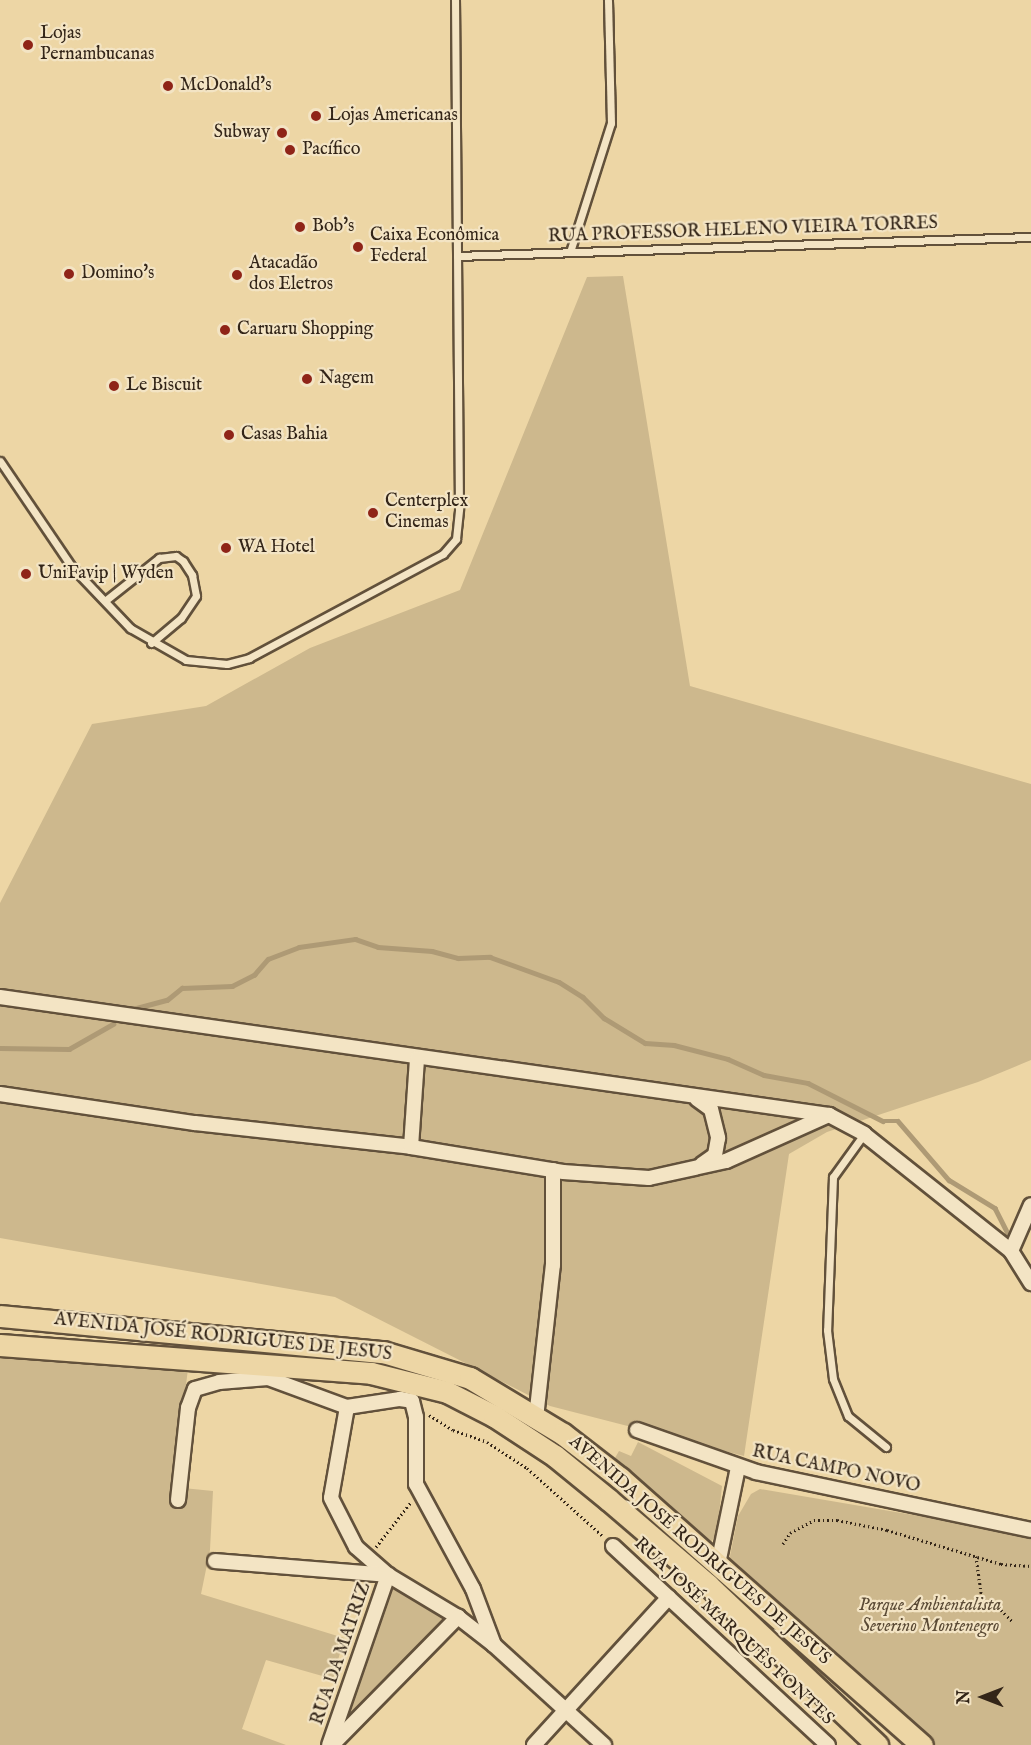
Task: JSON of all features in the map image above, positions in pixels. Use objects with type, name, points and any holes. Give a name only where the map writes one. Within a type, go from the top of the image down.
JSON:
[{"type":"main road","name":"AVENIDA JOSÉ RODRIGUES DE JESUS","points":[[0,1316],[383,1352],[470,1378],[536,1418],[620,1479],[922,1745]]},
{"type":"main road","name":"AVENIDA JOSÉ RODRIGUES DE JESUS","points":[[0,1345],[267,1371],[371,1373],[447,1392],[494,1416],[555,1456],[609,1500],[708,1585],[877,1745]]},
{"type":"street","points":[[0,997],[697,1098],[829,1114],[864,1134],[1011,1251],[1031,1283]]},
{"type":"street","points":[[411,1148],[417,1058]]},
{"type":"street","points":[[0,1094],[195,1123],[411,1148],[553,1170],[649,1178],[693,1171],[800,1130],[829,1114]]},
{"type":"street","points":[[693,1171],[715,1155],[718,1138],[711,1109],[697,1098]]},
{"type":"street","points":[[536,1418],[553,1265],[553,1170]]},
{"type":"street","points":[[1011,1251],[1031,1205]]},
{"type":"street","points":[[178,1500],[190,1395],[195,1389],[267,1371],[347,1407],[400,1399],[412,1401],[415,1406],[414,1475],[420,1491],[473,1589],[494,1645]]},
{"type":"street","points":[[347,1407],[331,1498],[346,1533],[368,1558],[388,1575],[458,1617],[494,1645],[604,1745]]},
{"type":"street","name":"RUA CAMPO NOVO","points":[[637,1430],[738,1467],[1031,1530]]},
{"type":"street","points":[[718,1564],[738,1467]]},
{"type":"street","name":"RUA JOSÉ MARQUÊS FONTES","points":[[614,1546],[828,1745]]},
{"type":"street","points":[[215,1561],[388,1575]]},
{"type":"street","name":"RUA DA MATRIZ","points":[[331,1745],[388,1575]]},
{"type":"street","points":[[534,1745],[669,1598]]},
{"type":"street","points":[[331,1745],[458,1617]]},
{"type":"lane","points":[[0,461],[71,566],[106,600],[130,628],[151,643],[186,660],[227,664],[249,658],[426,566],[456,539],[455,0]]},
{"type":"lane","points":[[570,252],[611,123],[608,0]]},
{"type":"lane","name":"RUA PROFESSOR HELENO VIEIRA TORRES","points":[[457,256],[1031,237]]},
{"type":"lane","points":[[106,600],[159,558],[176,556],[183,561],[192,575],[196,596],[181,618],[151,643]]},
{"type":"lane","points":[[864,1134],[833,1177],[827,1330],[833,1379],[848,1416],[886,1447]]},
{"type":"path","points":[[415,1406],[453,1430],[486,1442],[527,1468],[614,1546]]},
{"type":"path","points":[[368,1558],[420,1491]]},
{"type":"path","points":[[783,1544],[790,1533],[813,1520],[837,1520],[976,1556],[1031,1566]]},
{"type":"path","points":[[976,1556],[983,1607],[1001,1610],[1013,1622]]},
{"type":"green space","points":[[623,276],[690,686],[1031,784],[1031,1060],[978,1082],[827,1132],[789,1154],[744,1456],[550,1406],[335,1297],[0,1238],[0,903],[92,724],[206,706],[310,648],[460,590],[587,277]]},
{"type":"green space","points":[[0,1354],[188,1369],[173,1487],[213,1491],[210,1550],[201,1594],[344,1638],[333,1679],[266,1660],[242,1729],[286,1745],[0,1745]]},
{"type":"green space","points":[[638,1442],[722,1486],[717,1534],[707,1547],[615,1458],[619,1451],[631,1456]]},
{"type":"green space","name":"Parque Ambientalista Severino Montenegro","points":[[760,1489],[1031,1535],[1031,1745],[923,1745],[727,1571],[738,1516],[751,1494]]},
{"type":"green space","points":[[390,1583],[450,1619],[336,1729]]},
{"type":"waterway","points":[[129,1010],[167,1000],[182,988],[232,986],[254,975],[268,959],[299,947],[355,939],[378,947],[432,951],[458,958],[490,957],[559,982],[583,997],[604,1018],[645,1043],[674,1045],[728,1059],[764,1075],[808,1083],[883,1121],[898,1121],[949,1180],[995,1208],[1009,1235]]},
{"type":"waterway","points":[[0,1048],[69,1049],[113,1024]]},
{"type":"place","name":"Lojas Pernambucanas","points":[[28,45]]},
{"type":"place","name":"McDonald's","points":[[168,86]]},
{"type":"place","name":"Lojas Americanas","points":[[316,116]]},
{"type":"place","name":"Subway","points":[[282,133]]},
{"type":"place","name":"Pacífico","points":[[290,150]]},
{"type":"place","name":"Bob's","points":[[300,227]]},
{"type":"place","name":"Caixa Econômica Federal","points":[[358,247]]},
{"type":"place","name":"Domino's","points":[[69,274]]},
{"type":"place","name":"Atacadão dos Eletros","points":[[237,275]]},
{"type":"place","name":"Caruaru Shopping","points":[[225,330]]},
{"type":"place","name":"Nagem","points":[[307,379]]},
{"type":"place","name":"Le Biscuit","points":[[114,386]]},
{"type":"place","name":"Casas Bahia","points":[[229,435]]},
{"type":"place","name":"Centerplex Cinemas","points":[[373,513]]},
{"type":"place","name":"WA Hotel","points":[[226,548]]},
{"type":"place","name":"UniFavip | Wyden","points":[[26,574]]}]
